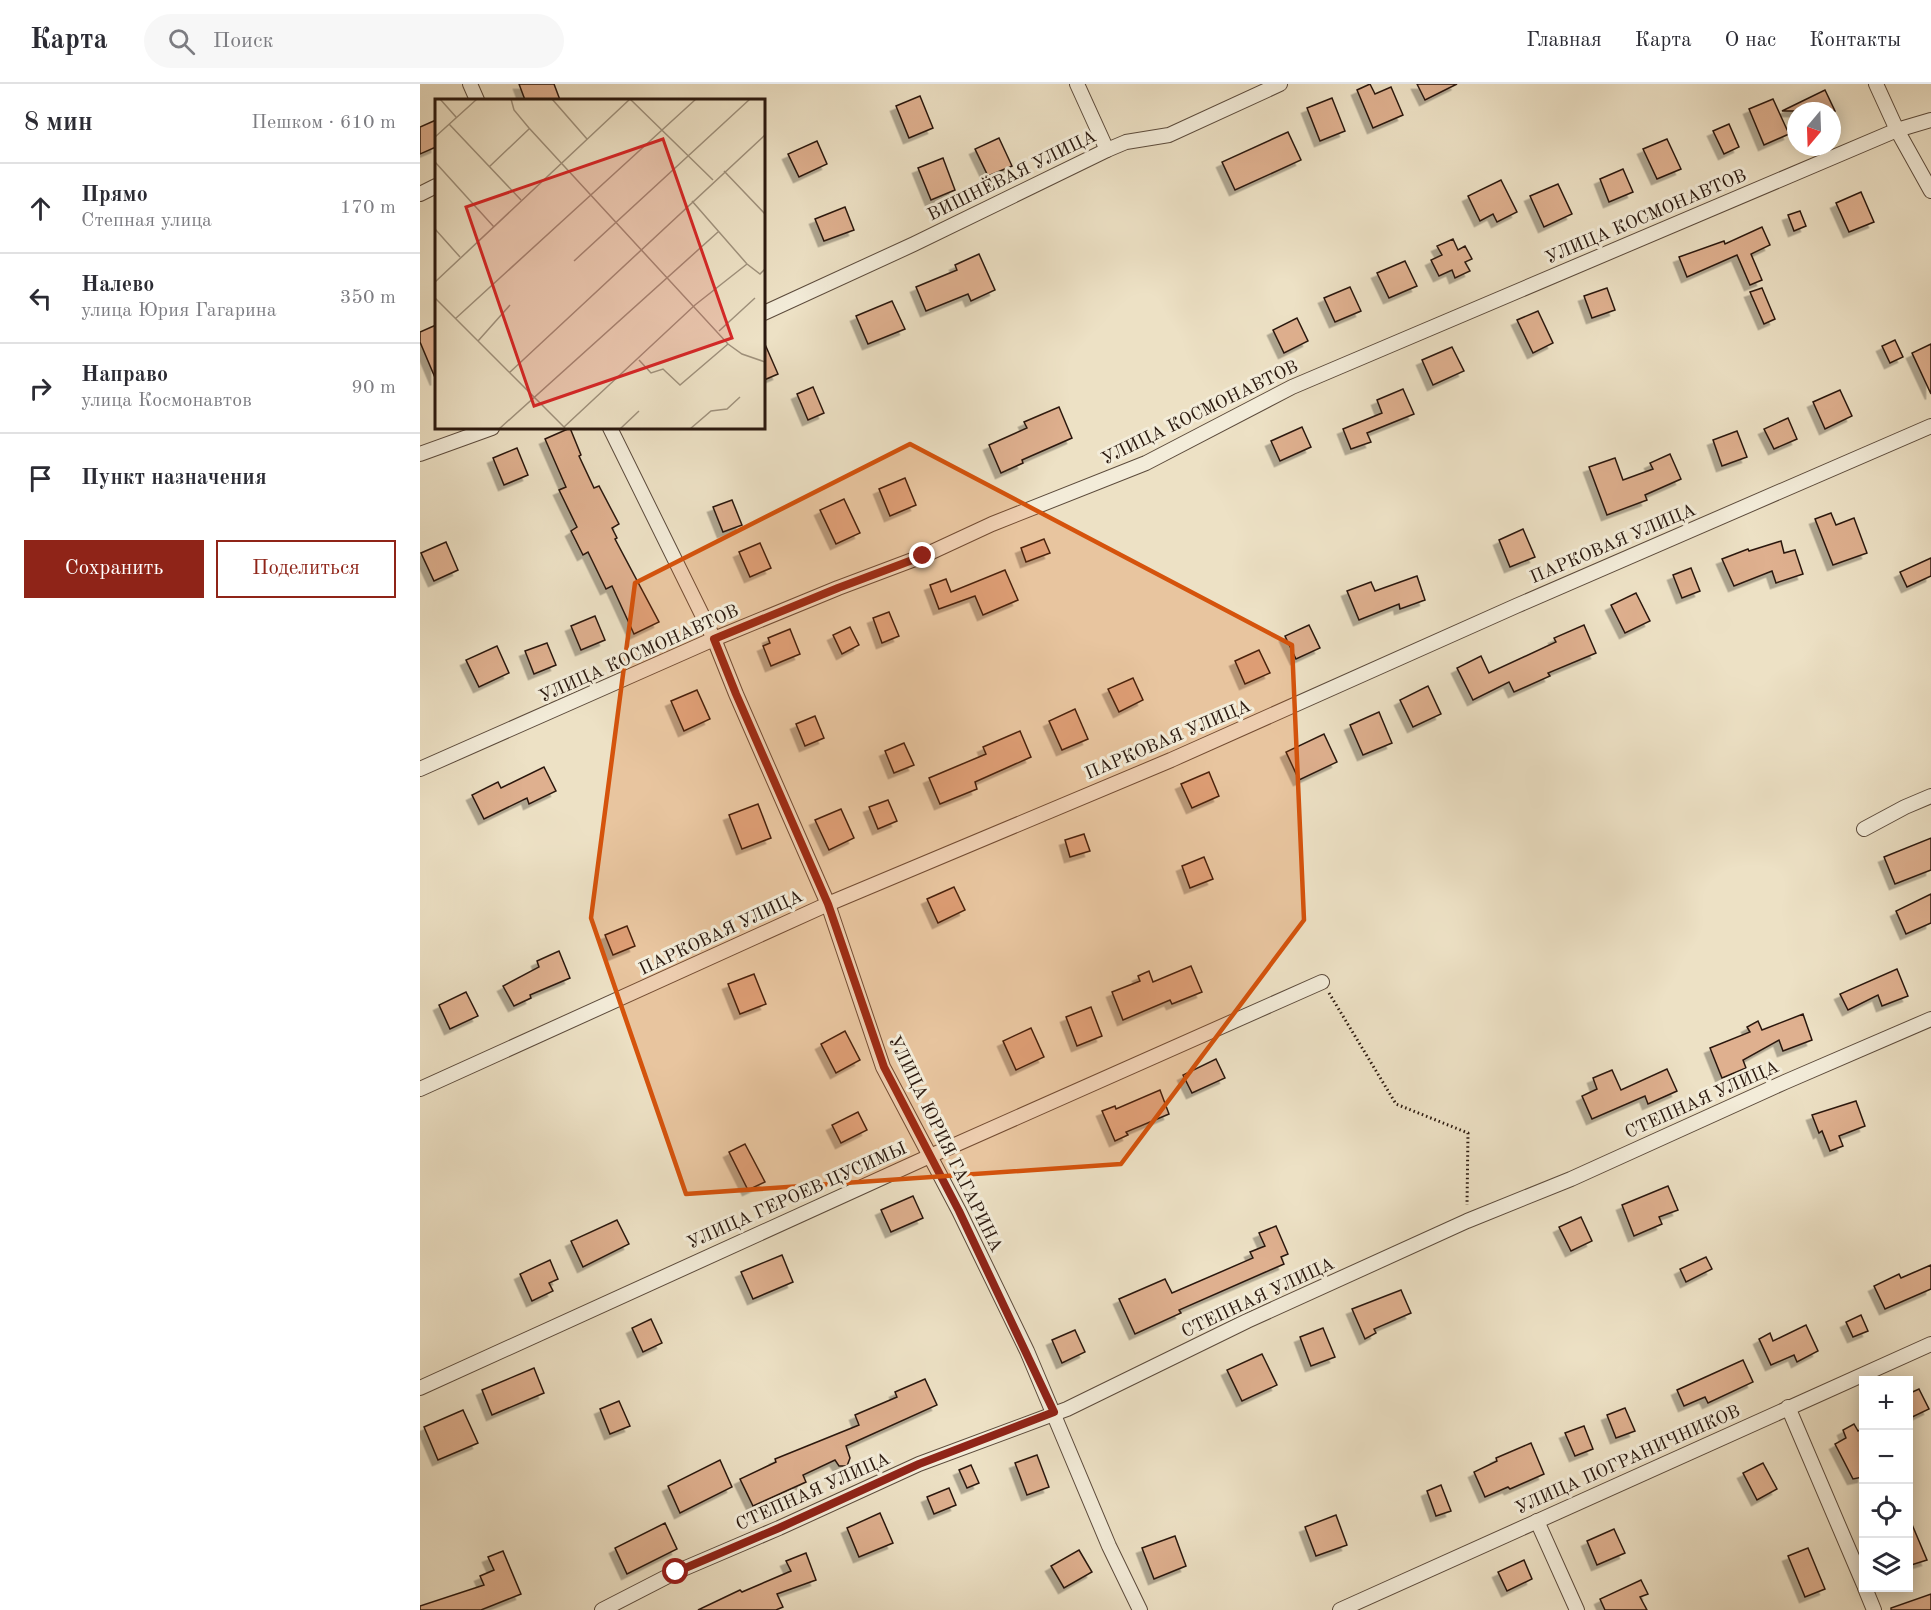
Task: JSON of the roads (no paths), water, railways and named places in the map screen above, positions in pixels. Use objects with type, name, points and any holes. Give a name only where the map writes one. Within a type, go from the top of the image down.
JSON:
[{"type":"street","points":[[470,84],[477,99]]},
{"type":"street","points":[[1077,84],[1107,150]]},
{"type":"street","name":"ВИШНЁВАЯ УЛИЦА","points":[[765,313],[914,244],[1107,150],[1126,142],[1169,135],[1280,84]]},
{"type":"street","points":[[1876,84],[1897,130],[1931,191]]},
{"type":"street","name":"УЛИЦА КОСМОНАВТОВ","points":[[420,769],[714,639],[923,556],[992,524],[1146,463],[1292,387],[1897,130],[1931,120]]},
{"type":"street","points":[[420,194],[435,186]]},
{"type":"street","name":"ПАРКОВАЯ УЛИЦА","points":[[420,1089],[828,904],[1171,760],[1516,606],[1931,426]]},
{"type":"street","points":[[420,454],[489,429]]},
{"type":"street","name":"УЛИЦА ЮРИЯ ГАГАРИНА","points":[[610,429],[714,639],[828,904],[884,1067],[959,1211],[1054,1412],[1109,1546],[1140,1610]]},
{"type":"street","points":[[1864,829],[1931,796]]},
{"type":"street","name":"УЛИЦА ГЕРОЕВ ЦУСИМЫ","points":[[420,1388],[930,1156],[1322,982]]},
{"type":"street","name":"СТЕПНАЯ УЛИЦА","points":[[602,1610],[676,1572],[919,1464],[1067,1409],[1237,1326],[1467,1221],[1571,1179],[1931,1019]]},
{"type":"street","name":"УЛИЦА ПОГРАНИЧНИКОВ","points":[[1340,1610],[1931,1344]]},
{"type":"street","points":[[1788,1407],[1859,1574]]},
{"type":"street","points":[[1537,1521],[1577,1610]]},
{"type":"street","points":[[1866,1592],[1874,1610]]}]
